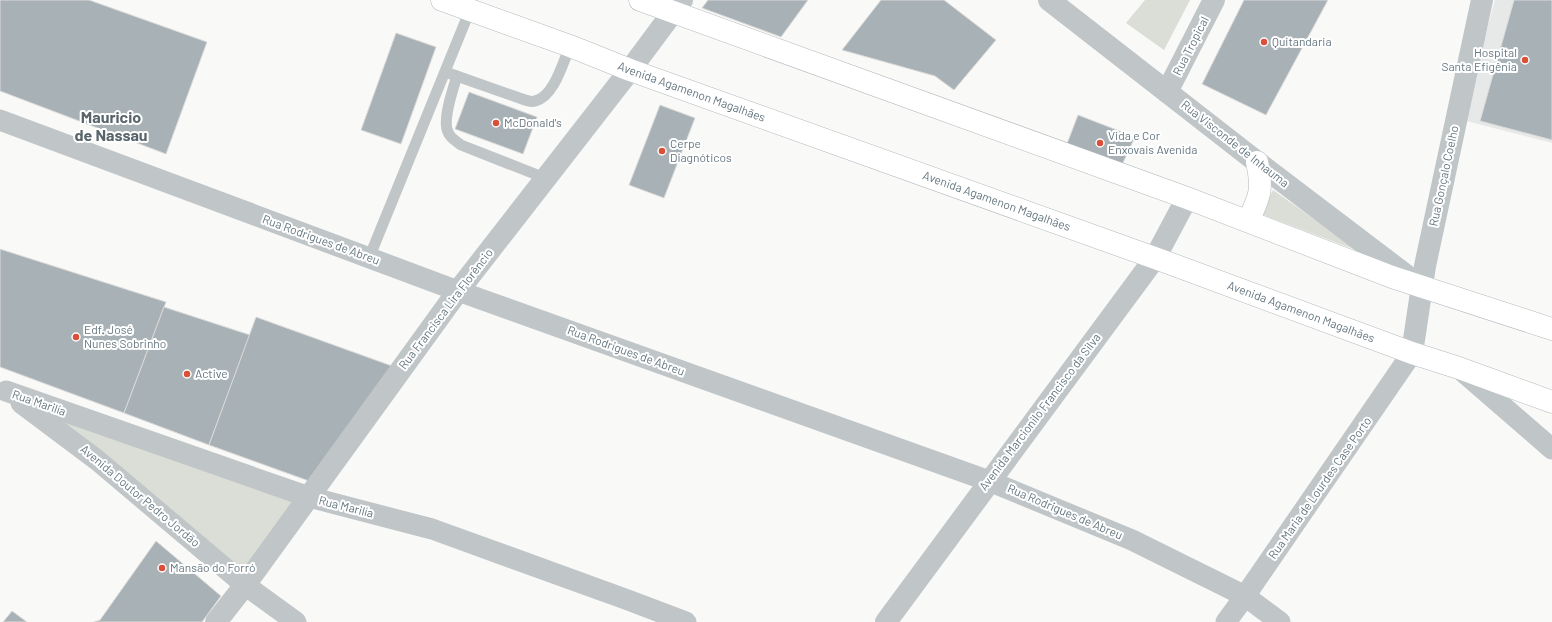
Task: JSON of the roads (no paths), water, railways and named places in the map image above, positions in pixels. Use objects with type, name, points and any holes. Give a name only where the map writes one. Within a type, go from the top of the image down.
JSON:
[{"type":"main road","name":"Avenida Agamenon Magalhães","points":[[442,0],[570,46],[630,70],[1155,258],[1412,353],[1459,368],[1552,402]]},
{"type":"main road","points":[[640,0],[677,6],[1187,198],[1392,277],[1552,328]]},
{"type":"main road","points":[[1248,222],[1258,202],[1260,190],[1261,179],[1257,162]]},
{"type":"street","name":"Rua Visconde de Inhauma","points":[[1049,0],[1257,162],[1422,286]]},
{"type":"street","name":"Rua Tropical","points":[[1167,92],[1214,0]]},
{"type":"street","name":"Rua Gonçalo Coelho","points":[[1412,353],[1425,266],[1482,0]]},
{"type":"street","name":"Rua Francisca Lira Florêncio","points":[[216,622],[245,585],[458,291],[630,70],[677,6]]},
{"type":"street","name":"Rua Rodrigues de Abreu","points":[[0,120],[458,291],[989,481],[1132,540],[1245,596],[1280,622]]},
{"type":"street","name":"Avenida Marcionilo Francisco da Silva","points":[[886,622],[1155,258],[1187,198]]},
{"type":"street","name":"Rua Maria de Lourdes Case Porto","points":[[1226,622],[1412,353]]},
{"type":"street","points":[[1459,368],[1552,449]]},
{"type":"street","name":"Rua Marilía","points":[[3,390],[309,497],[432,529],[686,622]]},
{"type":"street","name":"Avenida Doutor Pedro Jordão","points":[[3,390],[97,460],[245,585],[296,622]]},
{"type":"lane","points":[[369,258],[470,10]]},
{"type":"lane","points":[[445,72],[525,100],[535,101],[546,95],[553,86],[570,46]]},
{"type":"lane","points":[[457,76],[446,121],[447,131],[452,138],[461,145],[545,178]]},
{"type":"place","name":"Quitandaria","points":[[1264,42]]},
{"type":"place","name":"Hospital Santa Efigênia","points":[[1525,60]]},
{"type":"place","name":"McDonald's","points":[[496,123]]},
{"type":"place","name":"Vida e Cor Enxovais Avenida","points":[[1100,143]]},
{"type":"place","name":"Cerpe Diagnóticos","points":[[662,151]]},
{"type":"place","name":"Edf. José Nunes Sobrinho","points":[[76,337]]},
{"type":"place","name":"Active","points":[[187,374]]},
{"type":"place","name":"Mansão do Forró","points":[[162,568]]},
{"type":"district","name":"Mauricio de Nassau","points":[[111,126]]}]
